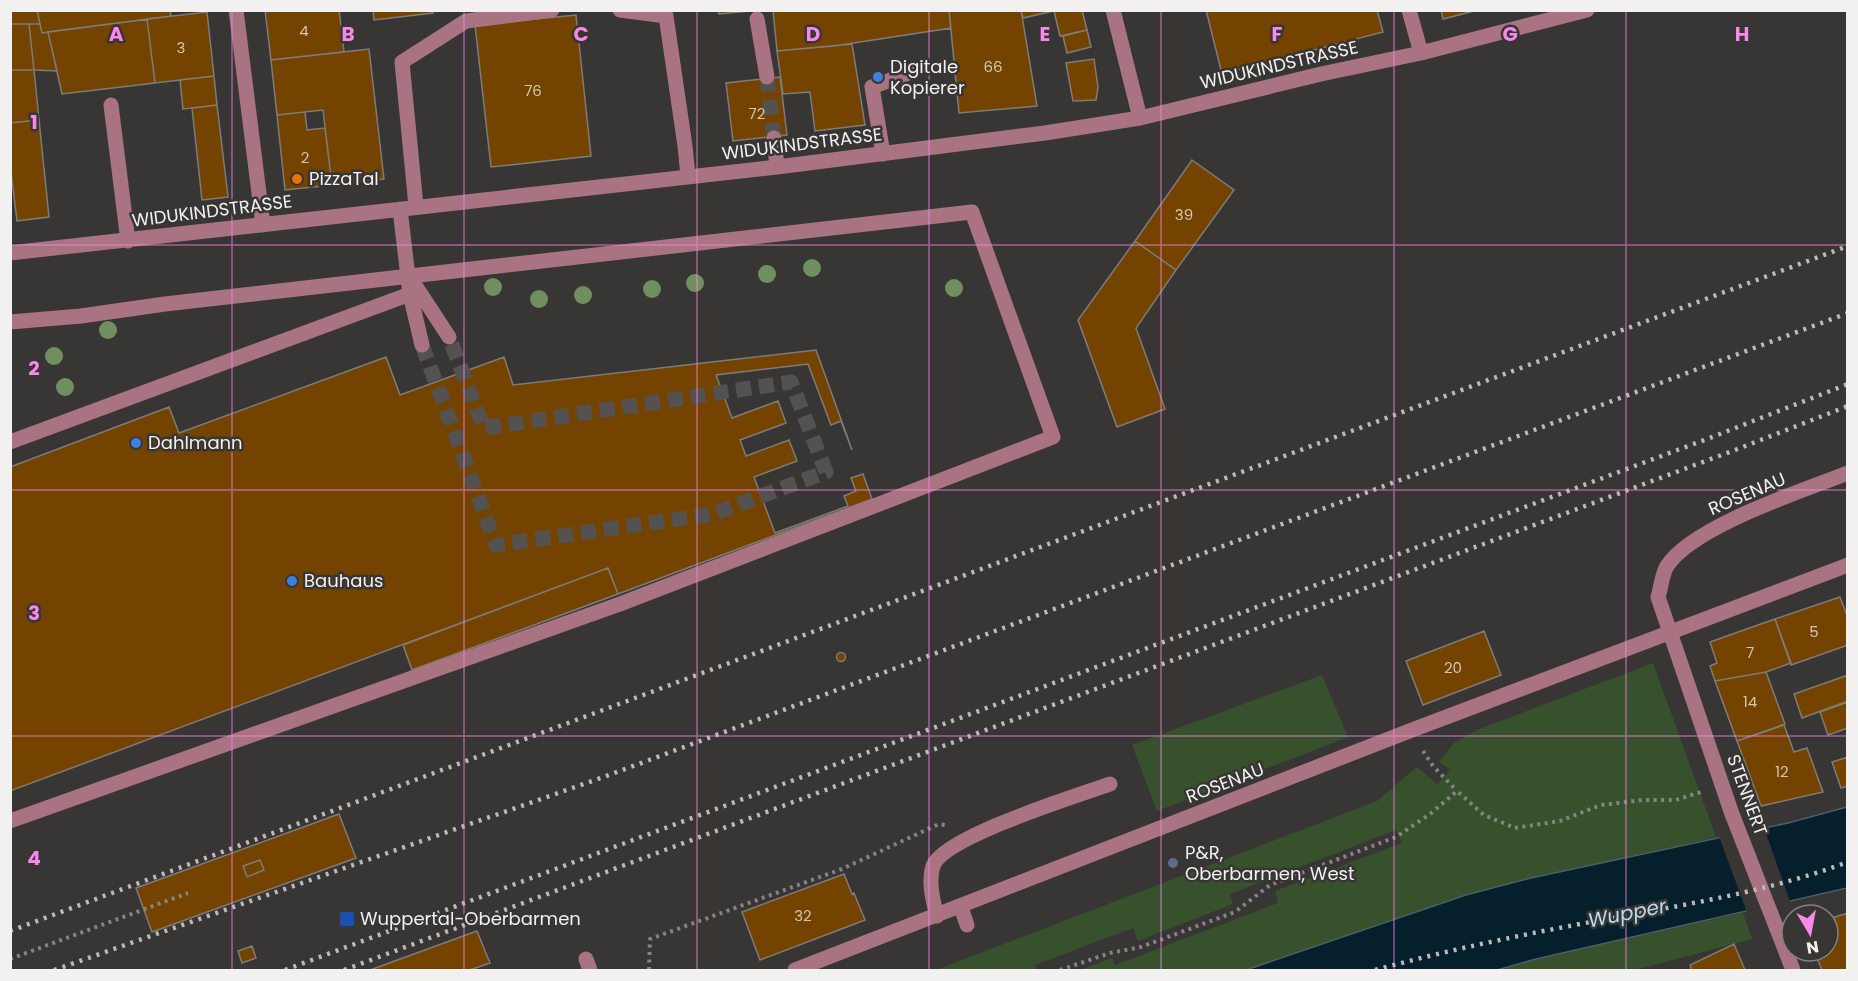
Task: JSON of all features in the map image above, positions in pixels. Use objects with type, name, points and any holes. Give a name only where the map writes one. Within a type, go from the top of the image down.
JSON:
[{"type":"street","points":[[236,10],[262,225]]},
{"type":"street","points":[[416,206],[402,62],[465,21],[552,10]]},
{"type":"street","points":[[620,10],[666,16],[685,146],[687,176]]},
{"type":"street","points":[[1113,10],[1140,118]]},
{"type":"street","points":[[1409,10],[1421,53]]},
{"type":"street","name":"WIDUKINDSTRASSE","points":[[10,253],[777,167],[1045,133],[1140,118],[1321,74],[1421,53],[1587,10]]},
{"type":"street","points":[[757,19],[766,77]]},
{"type":"street","points":[[883,154],[872,87],[911,72]]},
{"type":"street","points":[[111,105],[128,240]]},
{"type":"street","points":[[774,138],[777,167]]},
{"type":"street","points":[[400,209],[410,294],[423,345]]},
{"type":"street","points":[[10,322],[81,316],[408,276],[972,212],[1053,437],[620,604],[10,821]]},
{"type":"street","points":[[408,276],[449,337]]},
{"type":"street","points":[[10,442],[410,294]]},
{"type":"street","name":"ROSENAU","points":[[1669,632],[1658,597],[1666,567],[1684,548],[1717,526],[1848,473]]},
{"type":"street","name":"ROSENAU","points":[[795,970],[1848,565]]},
{"type":"street","name":"STENNERT","points":[[1669,632],[1732,814],[1793,970]]},
{"type":"street","points":[[937,916],[931,894],[933,865],[947,850],[985,830],[1110,784]]},
{"type":"street","points":[[961,907],[967,925]]},
{"type":"path","points":[[1432,766],[1484,815],[1515,828],[1560,821],[1601,805],[1642,800],[1676,800],[1723,784]]},
{"type":"path","points":[[1060,970],[1110,953],[1141,947],[1235,912],[1270,885],[1396,837],[1430,814],[1457,791]]},
{"type":"path","points":[[649,970],[650,939],[842,869],[939,824],[985,830]]},
{"type":"path","points":[[10,959],[188,893]]},
{"type":"green space","points":[[1653,663],[1716,837],[1531,878],[1466,895],[1246,970],[1080,970],[1112,958],[1115,965],[1278,903],[1275,891],[1402,843],[1396,830],[1230,894],[1233,904],[1138,941],[1133,928],[1035,965],[1036,970],[936,970],[1377,801],[1417,767],[1437,784],[1450,770],[1439,762],[1454,743],[1477,730]]},
{"type":"green space","points":[[1322,675],[1348,737],[1157,811],[1132,745]]},
{"type":"green space","points":[[1743,913],[1752,939],[1635,970],[1497,970],[1536,959]]},
{"type":"water","name":"Wupper","points":[[1847,807],[1847,888],[1536,959],[1497,970],[1246,970],[1466,895],[1531,878],[1788,823]]},
{"type":"pier","points":[[1763,825],[1791,903],[1780,903],[1780,907],[1748,915],[1718,834]]},
{"type":"building","points":[[10,10],[37,10],[40,24],[10,24]]},
{"type":"building","points":[[37,10],[170,10],[171,16],[42,33]]},
{"type":"building","points":[[265,10],[339,10],[344,52],[271,60]]},
{"type":"building","points":[[373,10],[433,10],[433,13],[374,20]]},
{"type":"building","points":[[718,10],[749,10],[749,11],[719,14]]},
{"type":"building","points":[[773,10],[949,10],[951,28],[834,46],[777,51]]},
{"type":"building","points":[[949,10],[1021,10],[1037,106],[959,113]]},
{"type":"building","points":[[1021,10],[1058,10],[1023,18]]},
{"type":"building","points":[[1082,10],[1087,30],[1060,36],[1054,11]]},
{"type":"building","points":[[1206,10],[1377,10],[1383,32],[1222,74]]},
{"type":"building","points":[[1441,10],[1478,10],[1443,19]]},
{"type":"building","points":[[207,12],[214,76],[155,83],[147,19]]},
{"type":"building","points":[[576,15],[591,156],[491,167],[475,25]]},
{"type":"building","points":[[147,19],[155,83],[62,94],[48,32]]},
{"type":"building","points":[[10,24],[29,24],[34,70],[10,70]]},
{"type":"building","points":[[29,24],[40,24],[42,33],[48,32],[57,71],[34,70]]},
{"type":"building","points":[[1087,30],[1091,47],[1067,53],[1063,36]]},
{"type":"building","points":[[852,44],[865,125],[815,131],[810,92],[783,94],[777,51]]},
{"type":"building","points":[[369,49],[384,179],[332,185],[323,110],[277,115],[271,60]]},
{"type":"building","points":[[1094,59],[1098,87],[1096,100],[1073,101],[1066,63]]},
{"type":"building","points":[[10,70],[34,70],[39,120],[10,123]]},
{"type":"building","points":[[214,76],[217,105],[183,109],[180,80]]},
{"type":"building","points":[[780,77],[787,135],[733,141],[726,83]]},
{"type":"building","points":[[217,105],[228,197],[202,200],[192,108]]},
{"type":"building","points":[[305,112],[307,130],[325,128],[332,185],[285,190],[277,115]]},
{"type":"building","points":[[39,120],[49,217],[17,221],[10,164],[10,123]]},
{"type":"building","points":[[1192,160],[1234,190],[1176,270],[1135,241]]},
{"type":"building","points":[[1135,241],[1176,270],[1136,328],[1165,409],[1117,427],[1078,320]]},
{"type":"building","name":"Bauhaus","points":[[816,350],[852,450],[841,421],[831,425],[808,364],[716,375],[732,418],[778,401],[786,423],[740,440],[746,456],[789,440],[797,461],[754,477],[775,533],[848,506],[844,496],[856,491],[851,478],[863,474],[872,499],[618,594],[608,568],[10,791],[10,467],[169,407],[179,433],[386,357],[400,395],[504,357],[513,385]]},
{"type":"building","points":[[608,568],[618,594],[412,670],[403,645]]},
{"type":"building","points":[[1840,597],[1848,618],[1848,645],[1791,665],[1775,619]]},
{"type":"building","points":[[1775,619],[1791,663],[1766,672],[1715,681],[1710,666],[1717,663],[1710,642]]},
{"type":"building","points":[[1484,631],[1501,675],[1423,705],[1406,661]]},
{"type":"building","points":[[841,652],[846,657],[841,662],[836,657]]},
{"type":"building","points":[[1766,672],[1785,724],[1737,741],[1715,681]]},
{"type":"building","points":[[1848,675],[1848,701],[1802,718],[1794,694]]},
{"type":"building","points":[[1848,702],[1848,728],[1828,735],[1820,712]]},
{"type":"building","points":[[1784,725],[1794,752],[1807,748],[1823,792],[1761,806],[1737,741]]},
{"type":"building","points":[[1848,757],[1848,786],[1841,788],[1832,762]]},
{"type":"building","points":[[339,814],[356,858],[152,932],[136,888]]},
{"type":"building","points":[[260,860],[264,870],[247,877],[243,866]]},
{"type":"building","points":[[844,874],[865,920],[760,960],[742,912]]},
{"type":"building","points":[[1848,913],[1848,970],[1822,970],[1819,963],[1840,963],[1840,915]]},
{"type":"building","points":[[477,931],[490,963],[470,970],[370,970]]},
{"type":"building","points":[[1734,944],[1745,970],[1692,970],[1690,965]]},
{"type":"building","points":[[252,946],[256,958],[242,963],[238,951]]},
{"type":"tunnel","points":[[767,77],[774,138]]},
{"type":"tunnel","points":[[422,345],[496,545],[713,514],[826,472],[791,382],[484,428],[449,337]]},
{"type":"railway","points":[[10,931],[1848,246]]},
{"type":"railway","points":[[54,970],[601,778],[1848,313]]},
{"type":"railway","points":[[285,970],[1707,439],[1848,384]]},
{"type":"railway","points":[[344,970],[1848,406]]},
{"type":"railway","points":[[1375,970],[1520,936],[1729,896],[1789,881],[1848,862]]},
{"type":"place","name":"Digitale Kopierer","points":[[878,77]]},
{"type":"place","name":"PizzaTal","points":[[297,179]]},
{"type":"place","name":"Dahlmann","points":[[136,443]]},
{"type":"place","name":"Bauhaus","points":[[292,581]]},
{"type":"place","name":"P&R, Oberbarmen, West","points":[[1173,863]]},
{"type":"place","name":"Wuppertal-Oberbarmen","points":[[347,919]]}]
